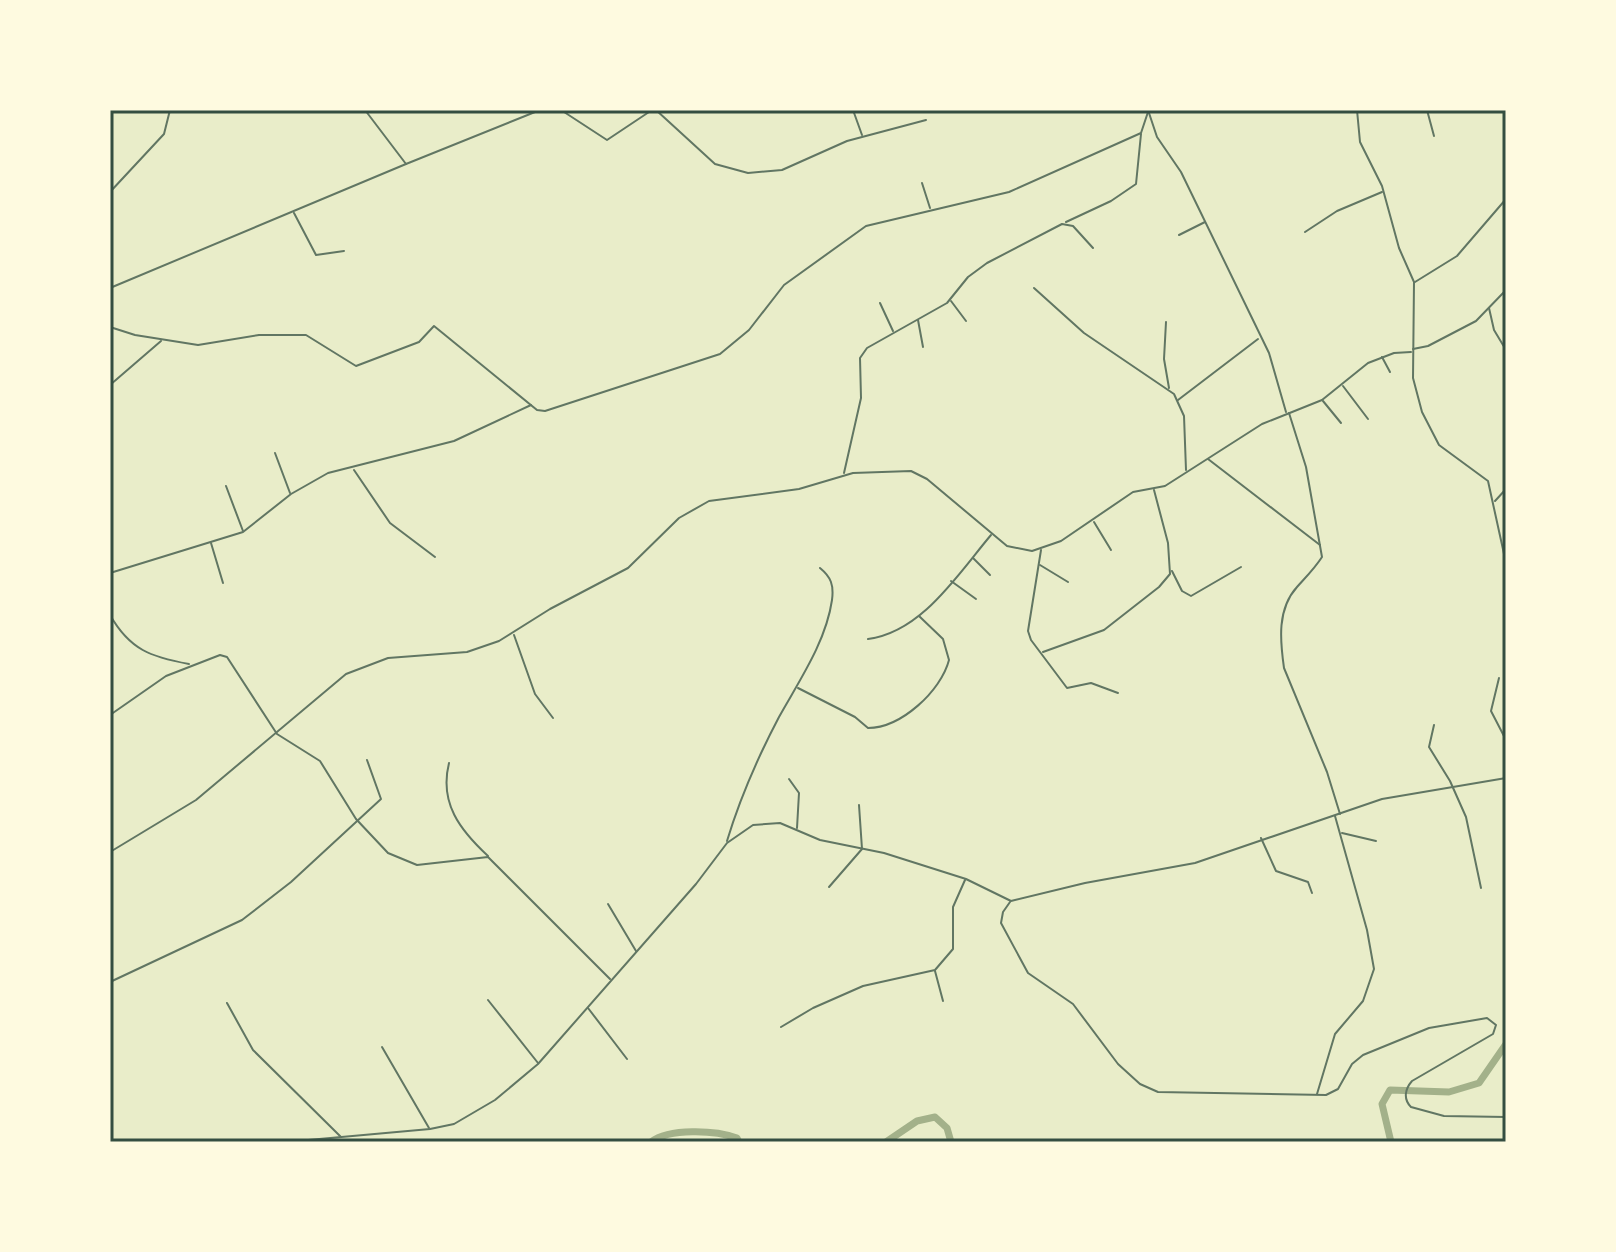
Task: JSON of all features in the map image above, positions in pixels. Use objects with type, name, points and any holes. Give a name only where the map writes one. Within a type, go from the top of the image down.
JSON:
[{"type":"street","points":[[110,192],[164,134],[170,110]]},
{"type":"street","points":[[365,110],[406,164]]},
{"type":"street","points":[[110,288],[540,110]]},
{"type":"street","points":[[561,110],[607,140],[654,110],[715,164],[733,172],[782,170],[862,137],[926,120]]},
{"type":"street","points":[[853,110],[862,137]]},
{"type":"street","points":[[1357,110],[1360,142],[1383,191],[1399,248],[1414,282],[1411,351],[1417,399],[1429,430],[1451,456],[1488,481],[1506,563]]},
{"type":"street","points":[[1427,110],[1434,136]]},
{"type":"street","points":[[844,475],[861,398],[860,358],[867,348],[951,300],[968,277],[987,263],[1111,201],[1136,184],[1141,133],[1148,111]]},
{"type":"street","points":[[1148,111],[1157,137],[1181,172],[1259,338],[1269,353],[1306,467],[1321,546],[1320,561],[1287,600],[1282,620],[1282,652],[1284,668],[1327,772],[1340,814]]},
{"type":"street","points":[[110,327],[198,345],[259,335],[306,335],[356,366],[419,342],[434,326],[483,362],[531,405],[545,411],[720,354],[749,330],[784,285],[854,232],[879,220],[1009,192],[1141,133]]},
{"type":"street","points":[[922,183],[931,209]]},
{"type":"street","points":[[1305,232],[1337,211],[1383,191]]},
{"type":"street","points":[[1414,282],[1457,256],[1506,199]]},
{"type":"street","points":[[294,212],[316,255],[344,251]]},
{"type":"street","points":[[1179,235],[1206,222]]},
{"type":"street","points":[[1064,223],[1073,226],[1093,248]]},
{"type":"street","points":[[1034,288],[1084,333],[1170,389],[1184,416],[1186,471]]},
{"type":"street","points":[[110,852],[196,800],[352,671],[400,655],[467,652],[513,634],[550,609],[628,568],[679,518],[709,501],[782,492],[844,475],[883,471],[920,474],[1013,549],[1041,549],[1094,521],[1133,492],[1154,489],[1287,412],[1322,400],[1382,356],[1428,346],[1476,321],[1506,290]]},
{"type":"street","points":[[951,300],[966,321]]},
{"type":"street","points":[[880,303],[894,332]]},
{"type":"street","points":[[1489,307],[1494,330],[1506,350]]},
{"type":"street","points":[[918,319],[923,347]]},
{"type":"street","points":[[1166,322],[1164,359],[1170,389]]},
{"type":"street","points":[[1178,400],[1259,338]]},
{"type":"street","points":[[110,385],[162,340]]},
{"type":"street","points":[[1382,356],[1390,372]]},
{"type":"street","points":[[1342,385],[1368,419]]},
{"type":"street","points":[[1322,400],[1341,423]]},
{"type":"street","points":[[110,573],[243,532],[291,494],[328,473],[454,441],[531,405]]},
{"type":"street","points":[[275,453],[291,494]]},
{"type":"street","points":[[1207,457],[1321,546]]},
{"type":"street","points":[[353,469],[390,523],[435,557]]},
{"type":"street","points":[[226,486],[243,532]]},
{"type":"street","points":[[1154,489],[1172,570],[1182,591],[1191,596],[1241,567]]},
{"type":"street","points":[[1495,502],[1506,489]]},
{"type":"street","points":[[1094,521],[1111,550]]},
{"type":"street","points":[[868,639],[892,633],[919,616],[992,534]]},
{"type":"street","points":[[210,542],[223,583]]},
{"type":"street","points":[[1041,549],[1028,631],[1031,640],[1067,688],[1091,683],[1118,693]]},
{"type":"street","points":[[972,557],[990,575]]},
{"type":"street","points":[[1039,565],[1068,582]]},
{"type":"street","points":[[286,1142],[430,1129],[473,1115],[538,1064],[696,884],[727,843],[752,771],[797,688],[832,603],[831,579],[820,568]]},
{"type":"street","points":[[1043,652],[1104,630],[1159,587],[1172,570]]},
{"type":"street","points":[[950,580],[976,599]]},
{"type":"street","points":[[110,615],[122,634],[138,650],[191,664]]},
{"type":"street","points":[[797,688],[871,729],[898,718],[933,691],[949,660],[943,639],[919,616]]},
{"type":"street","points":[[513,634],[535,694],[553,718]]},
{"type":"street","points":[[110,715],[155,682],[191,664],[220,655],[227,657],[277,734],[320,761],[356,819],[377,845],[401,861],[432,865],[488,857]]},
{"type":"street","points":[[1499,678],[1491,711],[1506,740]]},
{"type":"street","points":[[1434,725],[1429,747],[1454,788],[1472,837],[1481,888]]},
{"type":"street","points":[[110,982],[235,925],[291,882],[381,799],[367,760]]},
{"type":"street","points":[[449,763],[445,788],[453,814],[488,857],[610,979]]},
{"type":"street","points":[[727,843],[761,822],[780,823],[820,840],[966,879],[1011,901],[1085,883],[1172,869],[1382,799],[1506,778]]},
{"type":"street","points":[[789,779],[799,793],[797,829]]},
{"type":"street","points":[[829,887],[862,849],[859,805]]},
{"type":"street","points":[[1317,1095],[1335,1034],[1363,1001],[1374,969],[1335,815]]},
{"type":"street","points":[[1340,833],[1376,841]]},
{"type":"street","points":[[1261,838],[1276,871],[1308,882],[1312,893]]},
{"type":"street","points":[[781,1027],[813,1008],[863,986],[935,970],[953,949],[953,907],[966,879]]},
{"type":"street","points":[[1011,901],[1003,912],[1001,923],[1028,973],[1073,1004],[1105,1050],[1140,1084],[1165,1094],[1262,1091],[1317,1095],[1336,1091],[1352,1064],[1363,1055],[1398,1044],[1429,1028],[1487,1018],[1496,1025],[1493,1034],[1412,1081],[1405,1091],[1406,1099],[1411,1107],[1444,1116],[1506,1117]]},
{"type":"street","points":[[608,904],[636,951]]},
{"type":"street","points":[[935,970],[943,1001]]},
{"type":"street","points":[[488,1000],[538,1064]]},
{"type":"street","points":[[227,1003],[244,1037],[264,1063],[344,1139]]},
{"type":"street","points":[[588,1007],[627,1059]]},
{"type":"street","points":[[382,1047],[430,1129]]},
{"type":"waterway","points":[[1391,1142],[1382,1104],[1390,1090],[1449,1092],[1479,1083],[1506,1044]]},
{"type":"waterway","points":[[886,1142],[917,1121],[935,1117],[947,1128],[951,1142]]},
{"type":"waterway","points":[[651,1142],[680,1132],[728,1135],[739,1142]]}]
